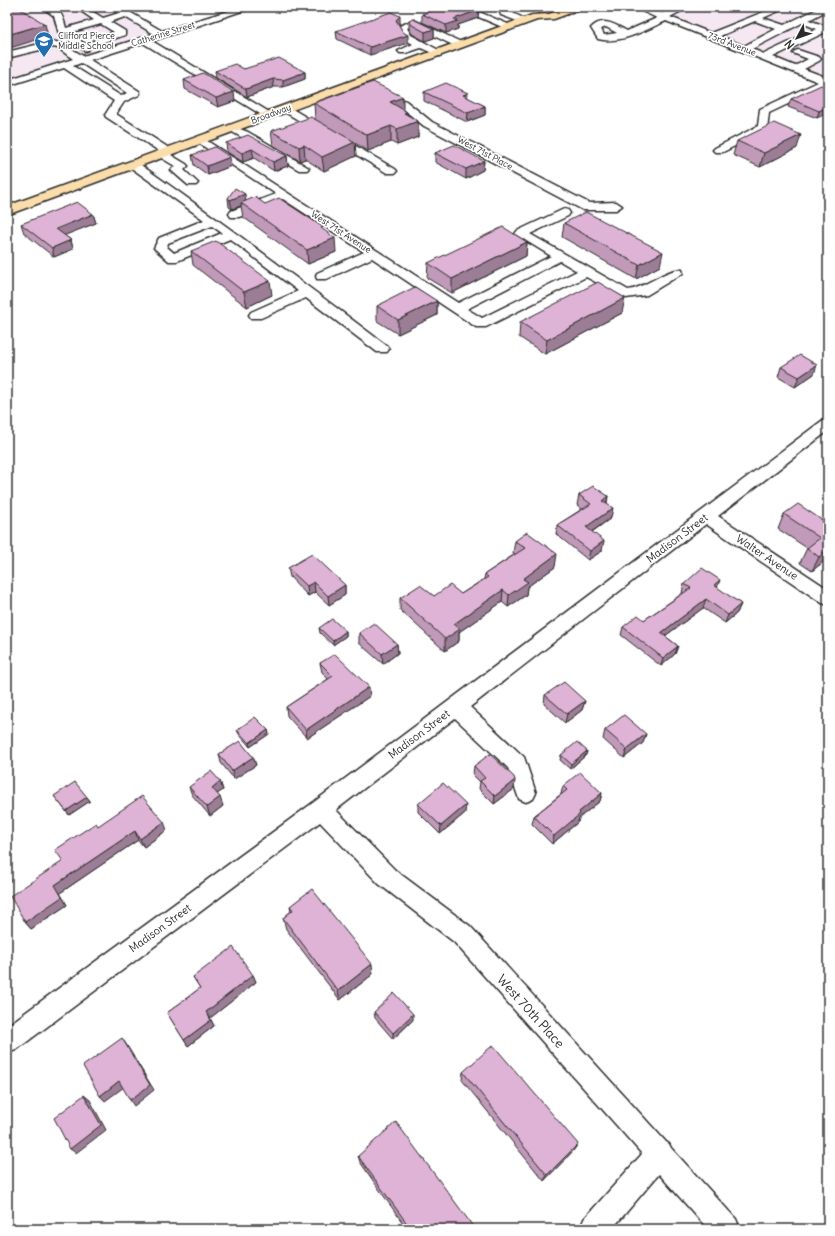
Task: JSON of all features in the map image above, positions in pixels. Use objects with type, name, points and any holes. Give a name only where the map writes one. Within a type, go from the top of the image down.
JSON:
[{"type":"main road","name":"Broadway","points":[[7,211],[510,27],[537,12],[550,17],[577,7]]},
{"type":"street","points":[[46,7],[58,15],[62,32],[96,55]]},
{"type":"street","points":[[79,7],[122,33],[83,46]]},
{"type":"street","points":[[115,7],[162,34]]},
{"type":"street","name":"Catherine Street","points":[[7,83],[250,7]]},
{"type":"street","points":[[459,7],[510,27]]},
{"type":"street","points":[[514,7],[503,10],[504,13],[537,12]]},
{"type":"street","name":"73rd Avenue","points":[[637,7],[666,16],[712,36],[828,81]]},
{"type":"street","points":[[658,7],[666,16]]},
{"type":"street","points":[[625,34],[685,7]]},
{"type":"street","points":[[712,36],[784,7]]},
{"type":"street","points":[[745,49],[828,7]]},
{"type":"street","points":[[70,38],[126,14]]},
{"type":"street","points":[[755,18],[785,29]]},
{"type":"street","points":[[765,57],[825,29],[801,20]]},
{"type":"street","points":[[62,32],[106,23]]},
{"type":"street","points":[[435,54],[418,46],[407,37],[402,27],[414,23],[460,45]]},
{"type":"street","points":[[144,40],[269,115]]},
{"type":"street","points":[[7,56],[52,44],[61,46],[135,93],[120,100],[110,115],[182,166],[177,170],[192,183]]},
{"type":"street","points":[[403,51],[418,46]]},
{"type":"street","points":[[55,56],[69,52]]},
{"type":"street","points":[[796,69],[816,59],[798,53]]},
{"type":"street","points":[[65,65],[120,100]]},
{"type":"street","points":[[720,150],[763,128],[764,111],[828,81]]},
{"type":"street","name":"West 71st Place","points":[[360,82],[402,103],[428,124],[588,207],[616,206]]},
{"type":"street","points":[[287,108],[391,171]]},
{"type":"street","points":[[232,129],[244,134],[303,168]]},
{"type":"street","name":"West 71st Avenue","points":[[201,140],[481,324],[586,272]]},
{"type":"street","points":[[134,165],[231,234],[382,349]]},
{"type":"street","points":[[235,214],[284,195]]},
{"type":"street","points":[[564,213],[521,234],[626,294],[642,292],[678,273]]},
{"type":"street","points":[[213,221],[163,241],[160,248],[173,258],[231,234]]},
{"type":"street","points":[[322,276],[372,253]]},
{"type":"street","points":[[457,309],[559,257]]},
{"type":"street","points":[[256,315],[308,292]]},
{"type":"street","name":"Madison Street","points":[[7,1041],[321,809],[828,423]]},
{"type":"street","name":"Walter Avenue","points":[[706,516],[828,598]]},
{"type":"street","points":[[456,706],[517,764],[526,793]]},
{"type":"street","name":"West 70th Place","points":[[321,809],[387,877],[462,934],[660,1153],[726,1229]]},
{"type":"street","points":[[594,1229],[660,1153]]},
{"type":"shaded area","name":"Clifford Pierce Middle School","points":[[7,7],[108,7],[156,35],[7,80]]},
{"type":"shaded area","points":[[647,7],[828,7],[828,77]]},
{"type":"building","points":[[7,7],[17,7],[45,24],[7,35]]},
{"type":"building","points":[[442,7],[471,7],[479,10],[454,19],[458,21],[446,25],[422,14]]},
{"type":"building","points":[[391,12],[400,16],[396,20],[403,32],[408,35],[370,47],[336,31]]},
{"type":"building","points":[[413,19],[434,29],[425,32],[412,25],[409,20]]},
{"type":"building","points":[[279,58],[305,72],[283,80],[273,79],[246,89],[215,71],[235,64],[244,69]]},
{"type":"building","points":[[203,73],[234,92],[216,98],[184,80]]},
{"type":"building","points":[[373,82],[403,97],[390,102],[407,112],[404,113],[418,121],[397,129],[391,126],[367,135],[314,103]]},
{"type":"building","points":[[446,83],[468,93],[463,95],[485,106],[468,113],[424,92]]},
{"type":"building","points":[[821,85],[828,88],[828,106],[819,111],[791,99]]},
{"type":"building","points":[[311,117],[355,142],[322,157],[304,145],[299,147],[271,131]]},
{"type":"building","points":[[774,123],[801,135],[764,153],[737,141]]},
{"type":"building","points":[[248,135],[287,156],[273,162],[252,149],[242,153],[226,143]]},
{"type":"building","points":[[454,145],[484,161],[466,169],[435,153]]},
{"type":"building","points":[[215,147],[230,157],[207,166],[192,155]]},
{"type":"building","points":[[235,188],[245,194],[230,200],[228,198]]},
{"type":"building","points":[[255,197],[265,204],[279,198],[323,227],[321,228],[335,238],[307,250],[241,203]]},
{"type":"building","points":[[77,202],[93,214],[56,229],[71,240],[52,248],[21,224]]},
{"type":"building","points":[[586,212],[663,252],[639,265],[564,223]]},
{"type":"building","points":[[503,227],[527,242],[452,279],[428,263]]},
{"type":"building","points":[[216,241],[270,281],[244,292],[191,251]]},
{"type":"building","points":[[598,282],[625,298],[547,340],[520,322]]},
{"type":"building","points":[[415,287],[437,301],[398,320],[377,306]]},
{"type":"building","points":[[800,355],[817,365],[799,377],[781,367]]},
{"type":"building","points":[[593,486],[608,496],[602,501],[613,508],[586,527],[604,541],[590,551],[557,525],[591,504],[579,495]]},
{"type":"building","points":[[798,504],[828,524],[828,549],[819,557],[807,548],[820,538],[784,514]]},
{"type":"building","points":[[527,532],[557,554],[523,579],[528,582],[509,595],[503,590],[454,624],[460,629],[445,639],[400,598],[420,585],[434,596],[450,585],[461,594],[488,577],[485,574],[525,548],[515,541]]},
{"type":"building","points":[[312,554],[345,585],[328,596],[314,582],[307,586],[288,568]]},
{"type":"building","points":[[702,568],[720,580],[714,585],[741,604],[728,615],[706,599],[661,633],[678,646],[663,658],[623,627],[638,615],[644,620],[691,588],[684,584]]},
{"type":"building","points":[[332,619],[346,631],[333,641],[319,628]]},
{"type":"building","points":[[374,623],[397,644],[382,654],[359,633]]},
{"type":"building","points":[[335,654],[369,687],[306,730],[286,707],[333,676],[320,663]]},
{"type":"building","points":[[564,682],[585,701],[567,714],[545,695]]},
{"type":"building","points":[[624,715],[646,734],[627,749],[605,730]]},
{"type":"building","points":[[255,717],[268,730],[249,743],[237,730]]},
{"type":"building","points":[[240,741],[253,757],[232,771],[219,754]]},
{"type":"building","points":[[577,742],[587,751],[571,764],[561,755]]},
{"type":"building","points":[[490,754],[514,777],[515,780],[495,796],[480,781],[485,778],[474,766]]},
{"type":"building","points":[[211,771],[220,781],[212,788],[220,797],[207,807],[189,787]]},
{"type":"building","points":[[580,772],[602,793],[554,836],[534,816],[567,790],[563,786]]},
{"type":"building","points":[[75,782],[87,797],[66,811],[54,796]]},
{"type":"building","points":[[443,783],[466,805],[441,826],[418,804]]},
{"type":"building","points":[[142,796],[164,822],[140,839],[135,831],[55,885],[62,897],[25,922],[10,896],[63,861],[55,850],[96,823],[98,826]]},
{"type":"building","points":[[312,889],[372,964],[338,991],[283,918],[293,910],[290,906]]},
{"type":"building","points":[[233,947],[253,975],[206,1012],[211,1020],[184,1040],[167,1013],[200,988],[193,977]]},
{"type":"building","points":[[394,993],[413,1014],[393,1033],[374,1012]]},
{"type":"building","points":[[122,1038],[150,1085],[130,1100],[119,1081],[100,1096],[83,1066]]},
{"type":"building","points":[[493,1045],[578,1144],[547,1175],[463,1072]]},
{"type":"building","points":[[84,1095],[101,1125],[70,1149],[54,1118]]},
{"type":"building","points":[[396,1122],[475,1229],[411,1229],[358,1156]]},
{"type":"place","name":"Clifford Pierce Middle School","points":[[44,58]]}]
